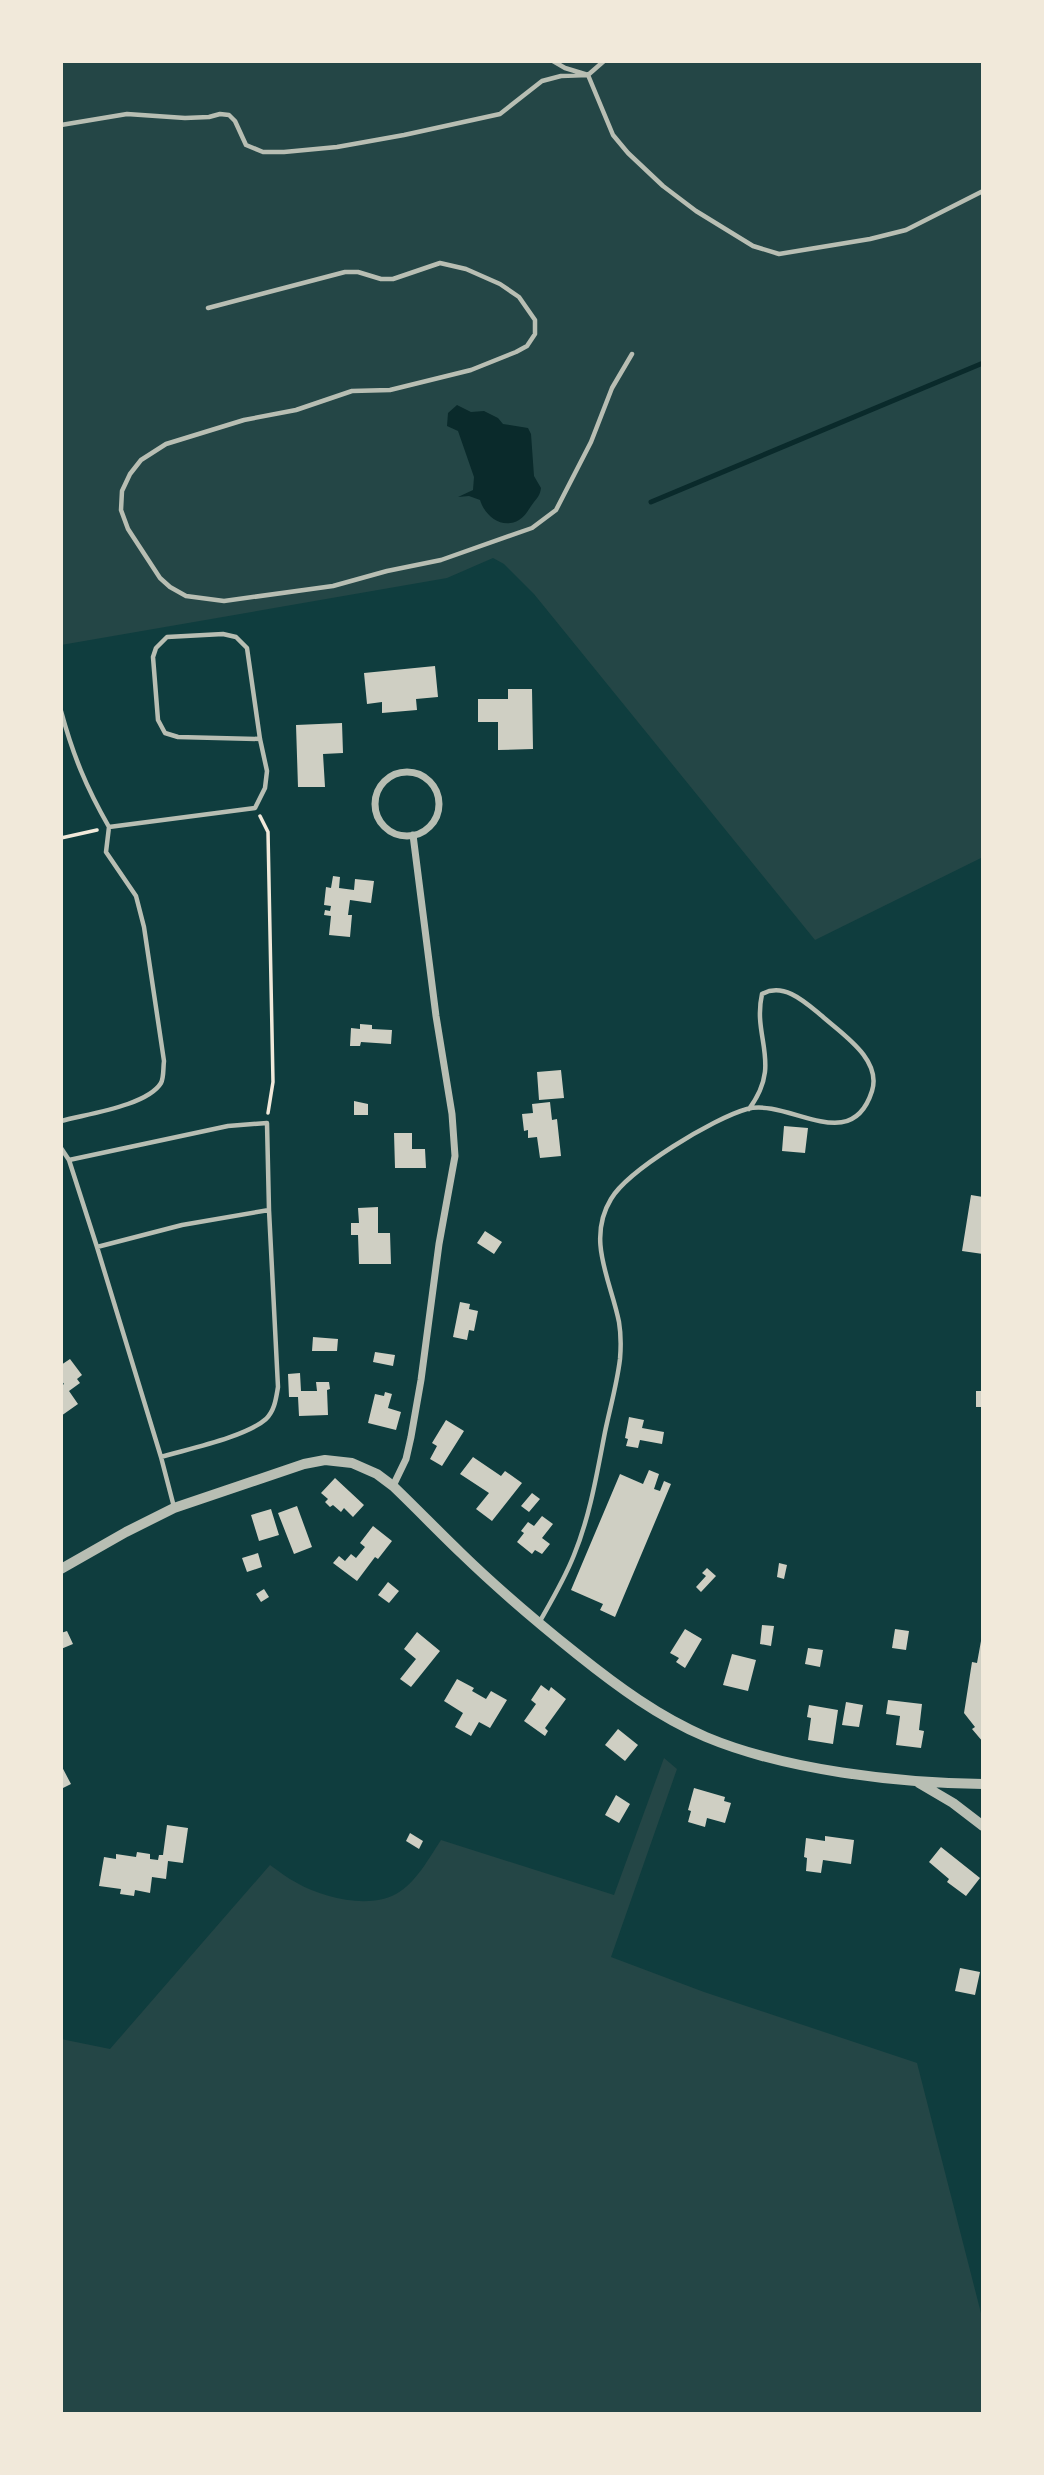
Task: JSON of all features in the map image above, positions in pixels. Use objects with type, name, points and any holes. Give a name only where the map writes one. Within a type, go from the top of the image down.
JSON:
[{"type":"street","points":[[409,772],[425,778],[438,796],[436,818],[426,829],[413,835],[394,833],[379,820],[376,811],[375,801],[383,783],[400,773],[409,772]]},
{"type":"street","points":[[393,1486],[406,1459],[411,1437],[455,1147],[413,835]]},
{"type":"street","points":[[61,1569],[174,1508],[287,1469],[325,1460],[352,1463],[377,1474],[393,1486],[539,1624],[607,1679],[706,1737],[789,1761],[884,1778],[983,1784]]},
{"type":"street","points":[[913,1781],[953,1803],[983,1826]]},
{"type":"lane","points":[[553,61],[588,75]]},
{"type":"lane","points":[[61,125],[127,114],[185,118],[220,114],[229,115],[235,121],[246,145],[263,152],[308,150],[404,135],[500,114],[542,81],[561,76],[588,75],[604,61]]},
{"type":"lane","points":[[588,75],[613,135],[663,186],[696,211],[753,246],[779,254],[870,239],[906,230],[983,191]]},
{"type":"lane","points":[[208,308],[345,272],[393,279],[440,263],[466,269],[500,284],[519,297],[535,320],[535,334],[527,346],[471,370],[390,390],[352,391],[296,410],[244,420],[166,444],[141,460],[122,491],[121,510],[128,529],[160,578],[186,596],[199,599],[243,599],[333,586],[441,560],[531,528],[556,510],[590,442],[611,387],[632,354]]},
{"type":"lane","points":[[109,827],[255,808],[265,788],[267,771],[247,648],[236,637],[223,634],[167,637],[156,648],[153,657],[158,720],[165,733],[178,737],[260,739]]},
{"type":"lane","points":[[61,711],[73,753],[92,797],[109,827],[106,852],[136,896],[144,927],[164,1061],[162,1081],[154,1091],[132,1103],[61,1121]]},
{"type":"lane","points":[[539,1624],[575,1553],[598,1471],[620,1359],[620,1331],[600,1240],[604,1214],[611,1199],[648,1165],[701,1130],[749,1108],[776,1110],[827,1122],[847,1122],[864,1108],[871,1093],[874,1076],[871,1065],[847,1038],[809,1006],[786,991],[771,989],[762,994],[761,1002],[760,1020],[766,1070],[760,1092],[749,1108]]},
{"type":"lane","points":[[69,1160],[228,1126],[267,1123],[278,1387],[275,1406],[267,1419],[241,1433],[161,1457]]},
{"type":"lane","points":[[61,1148],[69,1160],[97,1247],[174,1508]]},
{"type":"lane","points":[[97,1247],[182,1225],[269,1210]]},
{"type":"path","points":[[255,808],[268,832],[273,1082],[267,1123]]},
{"type":"path","points":[[61,838],[109,827]]},
{"type":"shaded area","points":[[61,61],[983,61],[983,857],[815,940],[534,594],[504,564],[493,558],[447,578],[61,645]]},
{"type":"shaded area","points":[[457,405],[471,412],[484,411],[498,418],[503,424],[528,428],[531,434],[534,476],[541,488],[538,497],[519,520],[506,523],[495,520],[480,500],[469,496],[458,497],[473,490],[474,477],[458,431],[447,426],[448,413]]},
{"type":"shaded area","points":[[664,1758],[677,1769],[611,1957],[704,1992],[917,2063],[983,2321],[983,2414],[61,2414],[61,2039],[110,2049],[270,1865],[293,1881],[320,1893],[346,1900],[373,1901],[396,1894],[410,1883],[441,1840],[614,1895]]},
{"type":"building","points":[[435,666],[438,697],[416,699],[417,710],[382,713],[382,702],[367,704],[364,673]]},
{"type":"building","points":[[508,689],[532,689],[533,749],[498,750],[498,722],[478,722],[478,699],[508,699]]},
{"type":"building","points":[[342,723],[343,753],[323,754],[325,787],[298,787],[296,725]]},
{"type":"building","points":[[333,876],[340,877],[339,888],[354,890],[355,879],[374,881],[371,903],[350,900],[350,937],[329,935],[331,916],[324,915],[325,910],[330,911],[331,906],[324,905],[326,887],[331,888]]},
{"type":"building","points":[[360,1024],[372,1025],[372,1029],[392,1030],[391,1044],[361,1042],[360,1046],[350,1046],[351,1028],[360,1029]]},
{"type":"building","points":[[561,1070],[564,1098],[539,1100],[537,1072]]},
{"type":"building","points":[[354,1101],[368,1104],[368,1115],[354,1115]]},
{"type":"building","points":[[550,1102],[552,1120],[557,1119],[561,1156],[540,1158],[537,1137],[528,1138],[528,1130],[524,1131],[522,1114],[533,1113],[532,1104]]},
{"type":"building","points":[[784,1126],[808,1128],[805,1153],[782,1151]]},
{"type":"building","points":[[394,1133],[412,1133],[412,1149],[425,1149],[426,1168],[395,1168]]},
{"type":"building","points":[[971,1195],[983,1197],[983,1254],[962,1251]]},
{"type":"building","points":[[378,1207],[378,1233],[390,1233],[391,1264],[359,1264],[358,1235],[351,1235],[351,1223],[359,1223],[358,1208]]},
{"type":"building","points":[[485,1231],[502,1242],[494,1254],[477,1243]]},
{"type":"building","points":[[460,1302],[470,1304],[469,1309],[478,1311],[474,1331],[469,1330],[467,1340],[453,1337]]},
{"type":"building","points":[[313,1337],[338,1339],[337,1351],[312,1351]]},
{"type":"building","points":[[375,1352],[395,1355],[393,1366],[373,1362]]},
{"type":"building","points":[[70,1359],[82,1375],[77,1379],[80,1383],[69,1391],[78,1404],[61,1416],[61,1386],[64,1384],[61,1380],[61,1365]]},
{"type":"building","points":[[300,1373],[301,1391],[317,1391],[316,1382],[329,1382],[328,1415],[299,1416],[298,1397],[289,1397],[288,1374]]},
{"type":"building","points":[[976,1391],[983,1391],[983,1407],[976,1407]]},
{"type":"building","points":[[385,1392],[392,1394],[388,1408],[401,1412],[396,1430],[368,1423],[375,1394],[384,1396]]},
{"type":"building","points":[[629,1417],[644,1420],[642,1428],[664,1432],[662,1444],[640,1440],[638,1448],[626,1446]]},
{"type":"building","points":[[446,1420],[464,1431],[442,1466],[430,1459],[437,1446],[432,1443]]},
{"type":"building","points":[[473,1457],[501,1476],[505,1471],[522,1483],[492,1521],[476,1509],[489,1493],[460,1474]]},
{"type":"building","points":[[649,1470],[659,1474],[654,1489],[660,1491],[664,1481],[671,1484],[615,1617],[600,1610],[603,1604],[571,1590],[620,1474],[643,1484]]},
{"type":"building","points":[[335,1478],[364,1505],[353,1517],[344,1508],[341,1512],[325,1502],[328,1499],[321,1493]]},
{"type":"building","points":[[532,1493],[540,1499],[529,1512],[521,1506]]},
{"type":"building","points":[[297,1506],[312,1547],[294,1554],[278,1513]]},
{"type":"building","points":[[271,1509],[279,1535],[259,1541],[251,1515]]},
{"type":"building","points":[[542,1516],[553,1524],[542,1538],[550,1544],[542,1554],[535,1550],[532,1554],[517,1542],[528,1522],[534,1526]]},
{"type":"building","points":[[373,1526],[392,1541],[378,1559],[375,1557],[357,1581],[333,1563],[339,1556],[345,1561],[351,1554],[356,1558],[365,1547],[360,1543]]},
{"type":"building","points":[[258,1553],[262,1567],[247,1572],[242,1558]]},
{"type":"building","points":[[779,1563],[787,1565],[784,1579],[777,1577]]},
{"type":"building","points":[[707,1568],[716,1576],[701,1592],[696,1587],[706,1576],[702,1573]]},
{"type":"building","points":[[388,1582],[399,1591],[389,1603],[378,1595]]},
{"type":"building","points":[[264,1589],[269,1597],[261,1602],[256,1594]]},
{"type":"building","points":[[762,1625],[774,1626],[771,1646],[760,1644]]},
{"type":"building","points":[[685,1629],[702,1639],[685,1668],[676,1662],[679,1658],[670,1653]]},
{"type":"building","points":[[895,1629],[909,1631],[906,1650],[892,1648]]},
{"type":"building","points":[[67,1631],[73,1644],[61,1649],[61,1633]]},
{"type":"building","points":[[417,1632],[440,1651],[411,1687],[400,1679],[416,1659],[404,1649]]},
{"type":"building","points":[[981,1641],[983,1742],[964,1713],[972,1662],[977,1663]]},
{"type":"building","points":[[808,1648],[823,1650],[820,1667],[805,1664]]},
{"type":"building","points":[[732,1654],[756,1660],[748,1691],[723,1685]]},
{"type":"building","points":[[457,1679],[474,1688],[472,1691],[486,1699],[491,1691],[507,1700],[490,1728],[479,1722],[471,1736],[455,1727],[463,1713],[444,1701]]},
{"type":"building","points":[[541,1685],[549,1691],[551,1687],[566,1699],[545,1728],[548,1731],[545,1736],[524,1721],[536,1704],[531,1700]]},
{"type":"building","points":[[888,1700],[922,1704],[919,1730],[924,1731],[921,1748],[896,1745],[900,1716],[886,1714]]},
{"type":"building","points":[[846,1702],[863,1705],[859,1727],[842,1725]]},
{"type":"building","points":[[809,1705],[838,1710],[833,1744],[808,1740],[811,1718],[807,1717]]},
{"type":"building","points":[[618,1729],[638,1745],[625,1761],[605,1745]]},
{"type":"building","points":[[61,1765],[71,1784],[61,1789]]},
{"type":"building","points":[[694,1788],[725,1797],[724,1801],[731,1803],[725,1823],[707,1818],[705,1827],[688,1822]]},
{"type":"building","points":[[616,1795],[630,1804],[619,1823],[605,1815]]},
{"type":"building","points":[[167,1825],[188,1828],[183,1863],[168,1861],[166,1879],[152,1877],[150,1893],[135,1890],[134,1896],[120,1894],[121,1889],[99,1886],[104,1857],[116,1859],[116,1854],[136,1857],[137,1852],[150,1854],[150,1859],[158,1860],[159,1855],[163,1855]]},
{"type":"building","points":[[410,1833],[423,1841],[419,1849],[406,1841]]},
{"type":"building","points":[[825,1836],[854,1840],[851,1864],[823,1860],[821,1873],[806,1871],[806,1838],[825,1841]]},
{"type":"building","points":[[941,1847],[980,1878],[966,1896],[947,1882],[949,1879],[929,1862]]},
{"type":"building","points":[[960,1968],[980,1972],[975,1995],[955,1991]]},
{"type":"waterway","points":[[651,502],[983,363]]}]
